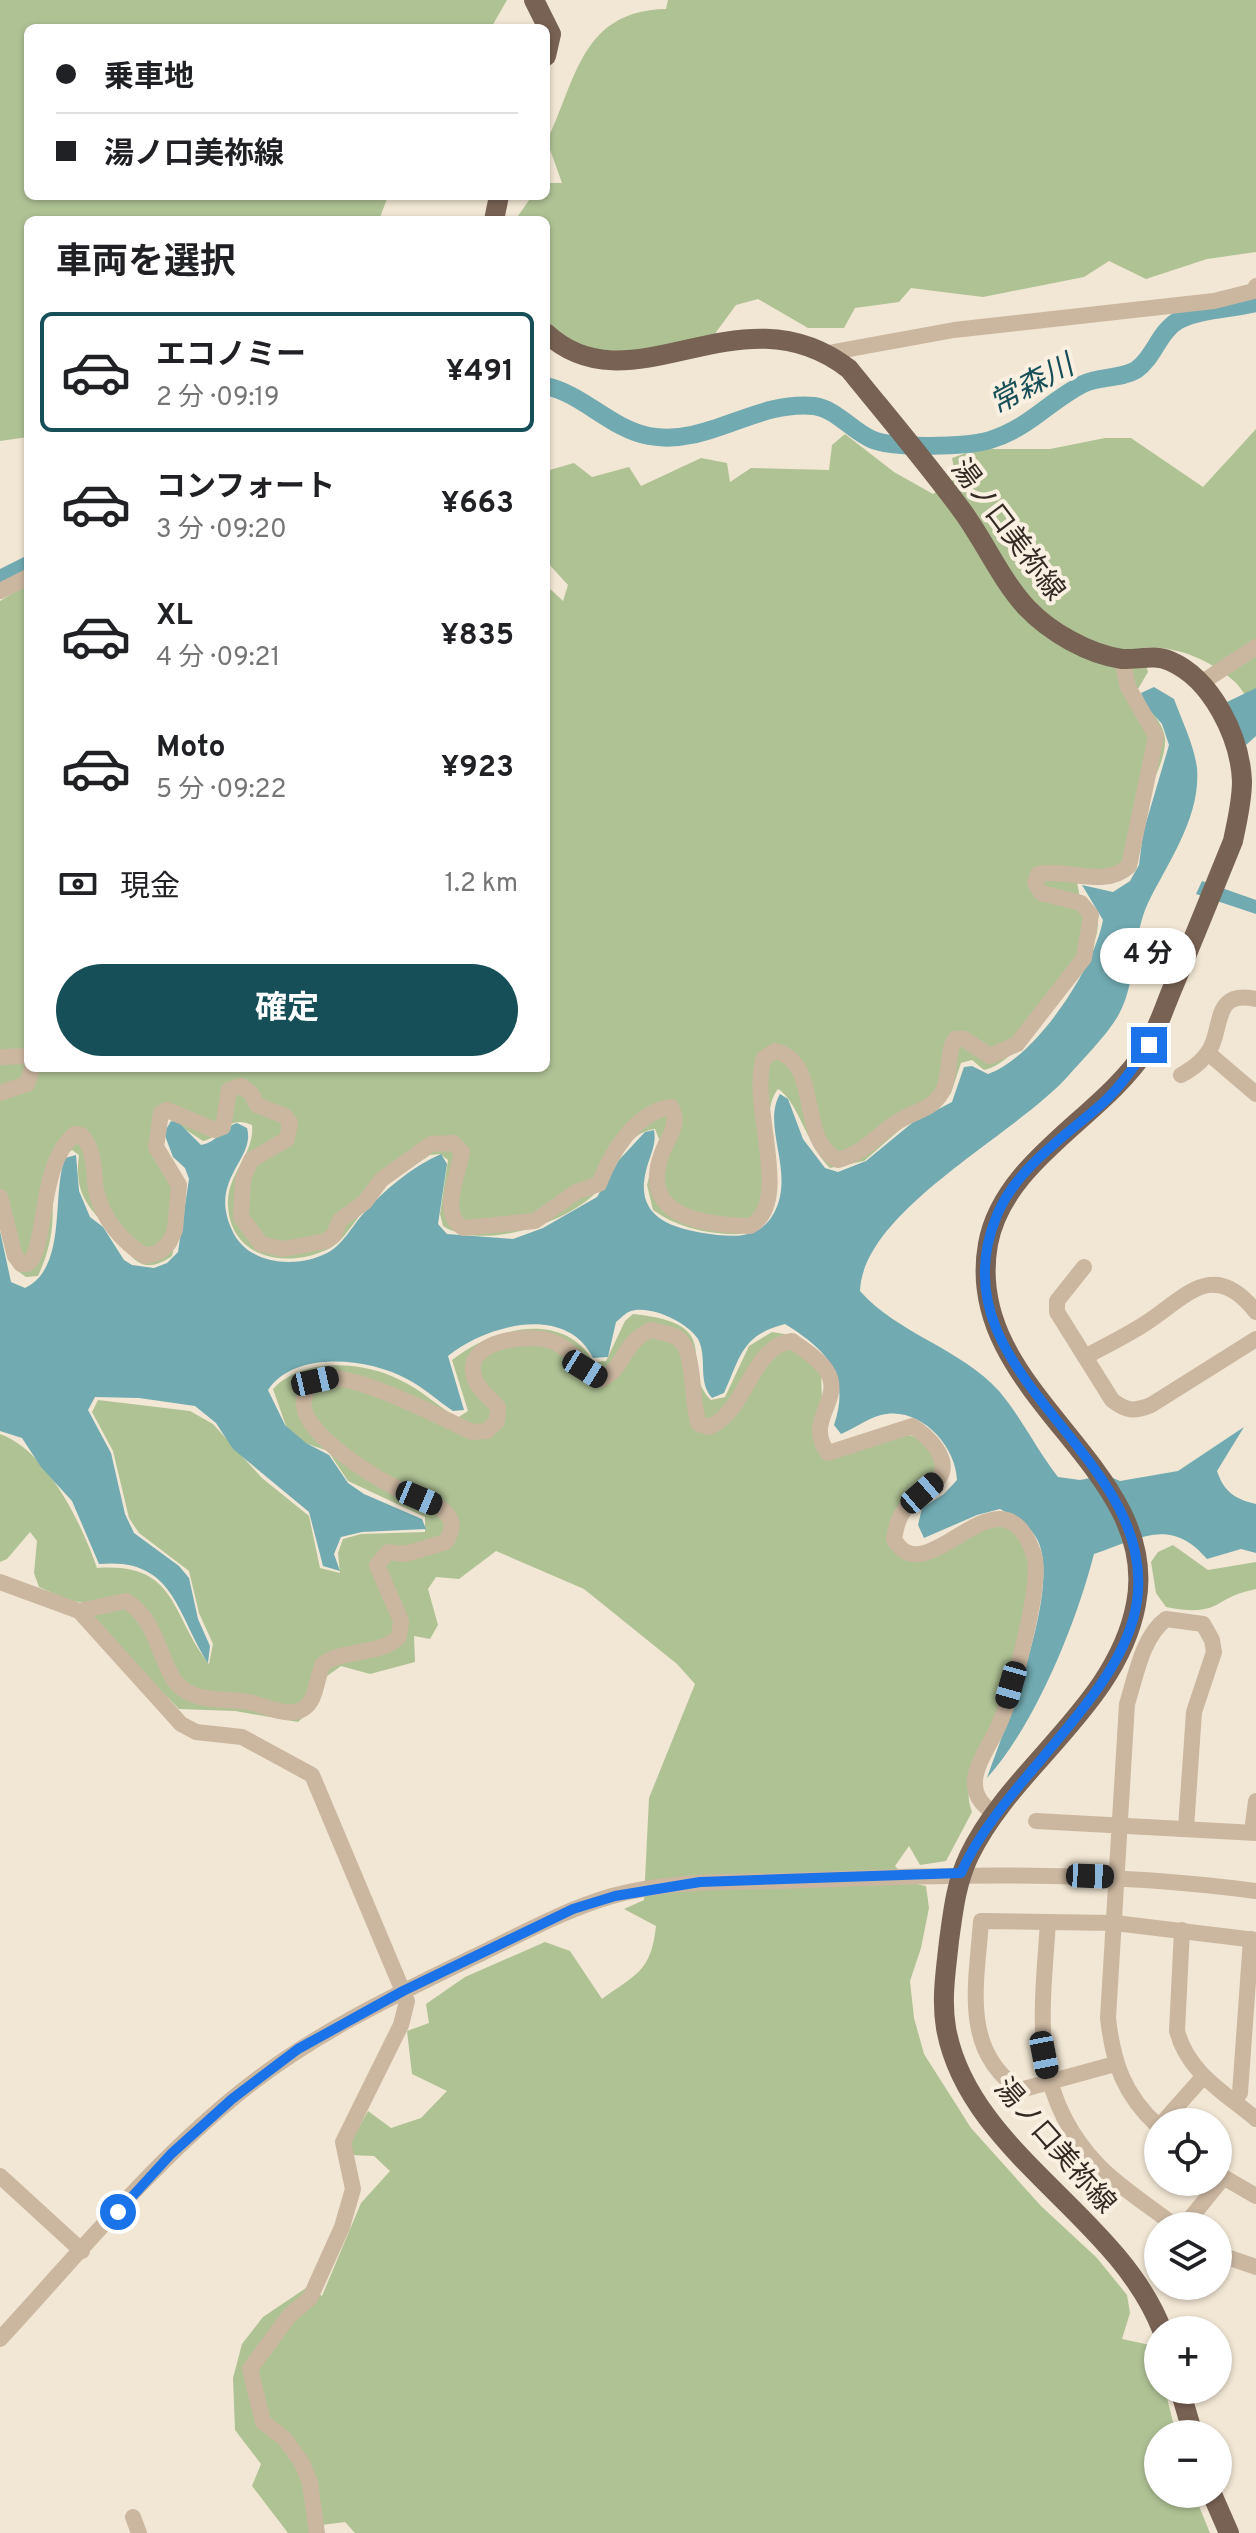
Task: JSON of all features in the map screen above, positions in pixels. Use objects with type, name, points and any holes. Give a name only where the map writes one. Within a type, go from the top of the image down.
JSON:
[{"type":"main road","points":[[534,0],[546,24]]},
{"type":"main road","name":"湯ノ口美祢線","points":[[550,337],[566,351],[603,361],[630,361],[753,337],[800,341],[828,353],[849,369],[962,511],[1027,608],[1054,630],[1089,649],[1122,659],[1167,659],[1206,690],[1230,731],[1239,760],[1240,811],[1222,869],[1149,1045],[1105,1101],[1062,1134],[1013,1188],[997,1214],[988,1245],[989,1306],[1000,1340],[1015,1370],[1095,1470],[1123,1516],[1134,1549],[1137,1601],[1125,1640],[1104,1680],[978,1838],[961,1873],[944,1985],[946,2028],[967,2087],[993,2123],[1116,2255],[1138,2284],[1155,2316]]},
{"type":"main road","points":[[1218,2508],[1229,2533]]},
{"type":"street","points":[[828,353],[954,330],[1187,304],[1255,289]]},
{"type":"street","points":[[0,591],[24,579]]},
{"type":"street","points":[[1206,690],[1256,647]]},
{"type":"street","points":[[0,1197],[15,1256],[21,1264],[27,1264],[38,1253],[49,1173],[65,1142],[75,1134],[81,1135],[90,1149],[103,1213],[131,1248],[145,1256],[159,1252],[169,1243],[175,1230],[179,1185],[156,1147],[161,1113],[167,1110],[215,1130],[223,1127],[229,1090],[241,1086],[251,1093],[257,1105],[285,1116],[290,1123],[287,1139],[251,1160],[243,1179],[241,1217],[261,1244],[283,1249],[326,1241],[334,1235],[340,1220],[365,1202],[381,1180],[431,1144],[443,1142],[453,1143],[462,1152],[451,1200],[451,1212],[457,1225],[464,1228],[535,1221],[576,1192],[599,1184],[615,1147],[645,1119],[671,1107],[676,1117],[675,1125],[661,1155],[656,1185],[661,1200],[671,1211],[750,1226],[760,1220],[771,1192],[758,1088],[764,1058],[775,1051],[789,1055],[798,1066],[821,1143],[829,1156],[838,1160],[856,1155],[907,1116],[923,1112],[936,1101],[945,1087],[950,1048],[955,1039],[964,1039],[990,1056],[1017,1044],[1084,958],[1091,915],[1081,903],[1041,893],[1035,883],[1038,874],[1052,871],[1102,878],[1119,876],[1129,866],[1156,736],[1128,687],[1122,659]]},
{"type":"street","points":[[1181,1075],[1208,1053],[1219,1012],[1243,996],[1256,999]]},
{"type":"street","points":[[1208,1053],[1256,1094]]},
{"type":"street","points":[[0,1057],[24,1056]]},
{"type":"street","points":[[0,1093],[27,1084],[31,1072]]},
{"type":"street","points":[[1084,1267],[1057,1301],[1057,1312],[1112,1400],[1123,1408],[1136,1411],[1151,1405],[1256,1339]]},
{"type":"street","points":[[1085,1357],[1146,1323],[1196,1287],[1212,1284],[1233,1289],[1256,1312]]},
{"type":"street","points":[[79,1611],[126,1601],[143,1617],[164,1651],[174,1680],[196,1696],[250,1702],[291,1713],[300,1711],[310,1704],[323,1664],[345,1654],[380,1647],[399,1637],[401,1621],[377,1565],[379,1558],[388,1552],[405,1554],[446,1542],[452,1528],[450,1518],[438,1506],[363,1469],[314,1427],[302,1406],[305,1392],[315,1381],[331,1377],[365,1386],[472,1432],[487,1431],[497,1421],[498,1407],[477,1384],[472,1370],[476,1357],[488,1346],[504,1341],[547,1339],[562,1345],[585,1369],[601,1379],[612,1374],[629,1343],[651,1330],[678,1337],[686,1346],[694,1413],[699,1424],[709,1427],[732,1411],[769,1351],[780,1343],[792,1341],[826,1369],[831,1382],[832,1393],[818,1426],[819,1442],[828,1453],[912,1426],[925,1433],[940,1455],[943,1467],[939,1479],[906,1507],[898,1521],[894,1539],[900,1550],[912,1555],[936,1549],[957,1540],[979,1522],[995,1516],[1007,1519],[1027,1538],[1035,1558],[1032,1603],[1002,1719],[975,1778],[976,1793],[982,1805],[996,1815]]},
{"type":"street","points":[[0,1582],[79,1611],[181,1724],[196,1732],[242,1737],[312,1775],[407,2001],[401,2025],[343,2142],[343,2158],[353,2189],[342,2227],[310,2298],[289,2316],[250,2369],[263,2422],[285,2439],[302,2463],[310,2483],[317,2533]]},
{"type":"street","points":[[1144,2113],[1115,2064],[1108,2018],[1127,1704],[1142,1657],[1156,1627],[1166,1619],[1203,1624],[1212,1640],[1214,1652],[1194,1712],[1186,1828]]},
{"type":"street","points":[[1036,1821],[1254,1832],[1256,1801]]},
{"type":"street","points":[[0,2339],[171,2154],[232,2099],[298,2049],[403,1991],[573,1909],[615,1896],[700,1882],[961,1873],[1160,1878],[1256,1891]]},
{"type":"street","points":[[1115,2064],[1020,2090],[1012,2085],[981,2044],[974,2019],[981,1921],[1115,1923],[1254,1940],[1240,2093],[1234,2101]]},
{"type":"street","points":[[1048,1922],[1041,2033],[1057,2108],[1077,2141],[1100,2167],[1157,2212]]},
{"type":"street","points":[[1182,1930],[1177,2031],[1190,2063],[1256,2119]]},
{"type":"street","points":[[1175,2108],[1203,2077]]},
{"type":"street","points":[[0,2176],[82,2251]]},
{"type":"street","points":[[1232,2182],[1256,2196]]},
{"type":"street","points":[[1232,2259],[1256,2267]]},
{"type":"green space","points":[[0,0],[507,0],[493,24],[24,24],[24,200],[386,200],[380,216],[24,216],[24,438],[0,441]]},
{"type":"green space","points":[[668,0],[1256,0],[1256,252],[1207,259],[1146,279],[1109,261],[1084,277],[983,297],[911,288],[899,302],[855,308],[844,328],[808,328],[758,299],[736,305],[714,335],[647,349],[605,351],[565,338],[550,326],[550,216],[518,216],[529,200],[550,200],[550,183],[562,183],[550,149],[550,134],[586,52],[599,35],[616,21],[638,13],[666,9]]},
{"type":"green space","points":[[1256,429],[1256,712],[1237,684],[1213,666],[1179,651],[1141,648],[1148,672],[1138,689],[1164,732],[1164,752],[1146,801],[1133,866],[1077,882],[1080,898],[1095,908],[1098,922],[1093,944],[1060,997],[1013,1053],[984,1070],[972,1060],[961,1063],[951,1093],[944,1102],[912,1119],[864,1161],[830,1168],[815,1148],[791,1103],[778,1089],[770,1107],[769,1129],[773,1201],[767,1219],[753,1231],[727,1234],[698,1230],[653,1210],[647,1185],[659,1139],[655,1129],[645,1131],[630,1143],[602,1186],[589,1199],[571,1211],[527,1229],[481,1236],[460,1233],[443,1226],[440,1214],[448,1160],[440,1154],[430,1155],[380,1191],[332,1247],[298,1258],[281,1258],[251,1249],[232,1224],[228,1206],[231,1184],[249,1146],[252,1125],[237,1122],[203,1141],[168,1118],[161,1150],[172,1172],[177,1201],[172,1256],[151,1265],[131,1256],[85,1199],[79,1180],[79,1155],[72,1150],[55,1176],[51,1234],[38,1276],[26,1277],[15,1269],[0,1220],[0,601],[24,586],[24,1072],[550,1072],[550,589],[563,601],[568,585],[550,565],[550,470],[574,463],[592,477],[629,467],[641,486],[701,458],[727,463],[730,482],[751,468],[829,470],[832,445],[845,434],[894,472],[933,494],[956,478],[952,458],[977,449],[1050,449],[1105,438],[1131,438],[1203,487]]},
{"type":"green space","points":[[633,1314],[663,1319],[681,1327],[691,1336],[702,1386],[711,1400],[725,1397],[749,1346],[772,1332],[797,1336],[821,1372],[824,1451],[894,1434],[909,1435],[922,1441],[932,1454],[938,1474],[900,1509],[902,1557],[984,1526],[1007,1522],[1029,1553],[1032,1571],[1021,1639],[998,1721],[971,1776],[969,1799],[972,1812],[946,1861],[920,1865],[909,1846],[895,1866],[911,1883],[926,1886],[929,1908],[910,1981],[914,2018],[924,2054],[971,2128],[1041,2206],[1097,2258],[1127,2295],[1130,2313],[1122,2339],[1144,2344],[1144,2404],[1168,2404],[1172,2420],[1144,2420],[1144,2508],[1200,2508],[1210,2533],[355,2533],[345,2522],[314,2526],[313,2533],[288,2533],[252,2486],[261,2464],[235,2430],[233,2378],[242,2344],[263,2317],[309,2286],[322,2296],[361,2203],[390,2171],[374,2156],[350,2155],[350,2143],[368,2111],[391,2128],[421,2118],[447,2091],[412,2074],[407,2031],[429,2023],[426,2004],[465,1977],[545,1942],[570,1951],[602,1999],[633,1977],[646,1963],[656,1926],[624,1909],[644,1900],[649,1798],[695,1684],[677,1664],[584,1589],[496,1551],[459,1579],[436,1577],[428,1589],[438,1625],[430,1639],[414,1636],[415,1662],[370,1674],[341,1666],[327,1676],[318,1704],[298,1722],[235,1711],[179,1709],[98,1627],[85,1603],[68,1600],[39,1587],[34,1573],[37,1541],[30,1532],[7,1559],[0,1562],[0,1434],[17,1443],[47,1472],[72,1510],[97,1568],[123,1568],[158,1583],[169,1595],[209,1664],[213,1644],[199,1613],[189,1571],[139,1533],[129,1518],[113,1451],[92,1412],[98,1400],[190,1411],[213,1424],[262,1478],[309,1516],[320,1568],[340,1573],[338,1553],[343,1539],[361,1534],[425,1532],[425,1517],[348,1481],[328,1451],[305,1443],[286,1426],[273,1389],[300,1371],[334,1365],[351,1366],[400,1380],[457,1418],[468,1411],[452,1360],[468,1349],[506,1333],[526,1329],[546,1330],[564,1335],[581,1345],[594,1362],[606,1361],[625,1321]]},
{"type":"green space","points":[[1173,1545],[1208,1570],[1256,1562],[1256,1589],[1207,1609],[1166,1607],[1156,1593],[1151,1562],[1158,1552]]},
{"type":"water","points":[[1154,687],[1174,699],[1193,751],[1197,786],[1182,838],[1143,916],[1129,988],[1119,1014],[1096,1046],[1045,1098],[913,1203],[886,1232],[868,1261],[860,1291],[892,1319],[966,1363],[999,1391],[1058,1477],[1080,1480],[1106,1475],[1120,1481],[1178,1471],[1244,1427],[1217,1471],[1231,1494],[1256,1504],[1256,1553],[1241,1549],[1207,1559],[1180,1538],[1154,1535],[1094,1554],[1052,1672],[1021,1730],[987,1778],[1017,1695],[1036,1629],[1043,1569],[1037,1539],[1024,1524],[1000,1509],[977,1515],[924,1538],[918,1525],[922,1508],[944,1494],[957,1480],[955,1467],[943,1441],[921,1422],[895,1413],[876,1416],[841,1434],[834,1425],[839,1392],[832,1366],[813,1344],[785,1324],[751,1341],[739,1357],[724,1393],[712,1398],[705,1384],[698,1339],[668,1316],[648,1310],[629,1312],[616,1322],[608,1357],[593,1358],[581,1341],[564,1330],[545,1325],[503,1329],[464,1345],[448,1356],[464,1410],[453,1411],[413,1382],[373,1366],[333,1362],[296,1368],[280,1377],[268,1390],[285,1425],[306,1443],[329,1455],[348,1483],[364,1494],[422,1519],[426,1529],[362,1532],[341,1537],[334,1554],[340,1571],[323,1566],[309,1512],[233,1449],[216,1423],[195,1406],[139,1398],[95,1397],[88,1410],[111,1453],[125,1514],[134,1533],[179,1566],[189,1578],[198,1619],[210,1646],[208,1663],[170,1592],[143,1569],[124,1564],[99,1564],[72,1501],[41,1467],[22,1438],[0,1431],[0,1231],[11,1282],[25,1288],[38,1278],[47,1264],[53,1248],[65,1158],[76,1155],[79,1191],[90,1217],[103,1227],[124,1260],[132,1265],[154,1268],[167,1263],[178,1252],[189,1179],[185,1168],[173,1157],[164,1133],[171,1121],[179,1123],[201,1145],[237,1123],[247,1128],[245,1150],[225,1197],[226,1212],[239,1242],[249,1251],[260,1257],[287,1262],[315,1258],[333,1250],[390,1187],[441,1154],[447,1164],[438,1224],[447,1234],[513,1239],[543,1228],[597,1197],[619,1160],[645,1132],[654,1130],[654,1146],[644,1186],[645,1198],[657,1216],[678,1227],[703,1233],[733,1236],[752,1233],[768,1222],[780,1197],[781,1166],[774,1121],[780,1094],[788,1099],[803,1139],[825,1168],[838,1172],[866,1161],[912,1123],[952,1102],[964,1067],[972,1066],[988,1074],[1025,1050],[1043,1031],[1075,986],[1088,962],[1103,920],[1082,885],[1113,892],[1130,881],[1139,865],[1143,833],[1169,745],[1162,724],[1148,708],[1141,693]]},
{"type":"water","points":[[1256,688],[1256,736],[1246,745],[1227,702]]},
{"type":"water","points":[[1202,881],[1256,900],[1256,914],[1196,894]]},
{"type":"waterway","name":"常森川","points":[[550,387],[572,396],[622,426],[649,436],[670,438],[691,435],[771,410],[814,406],[829,411],[864,435],[881,442],[912,446],[965,444],[1004,435],[1083,384],[1136,370],[1166,331],[1179,320],[1256,303]]},
{"type":"waterway","name":"常森川","points":[[0,579],[24,567]]},
{"type":"route","points":[[118,2212],[171,2154],[232,2099],[298,2049],[403,1991],[573,1909],[615,1896],[700,1882],[961,1873],[978,1838],[1104,1680],[1125,1640],[1137,1601],[1134,1549],[1123,1516],[1095,1470],[1015,1370],[1000,1340],[989,1306],[986,1274],[988,1245],[997,1214],[1013,1188],[1062,1134],[1105,1101],[1149,1045]]}]
